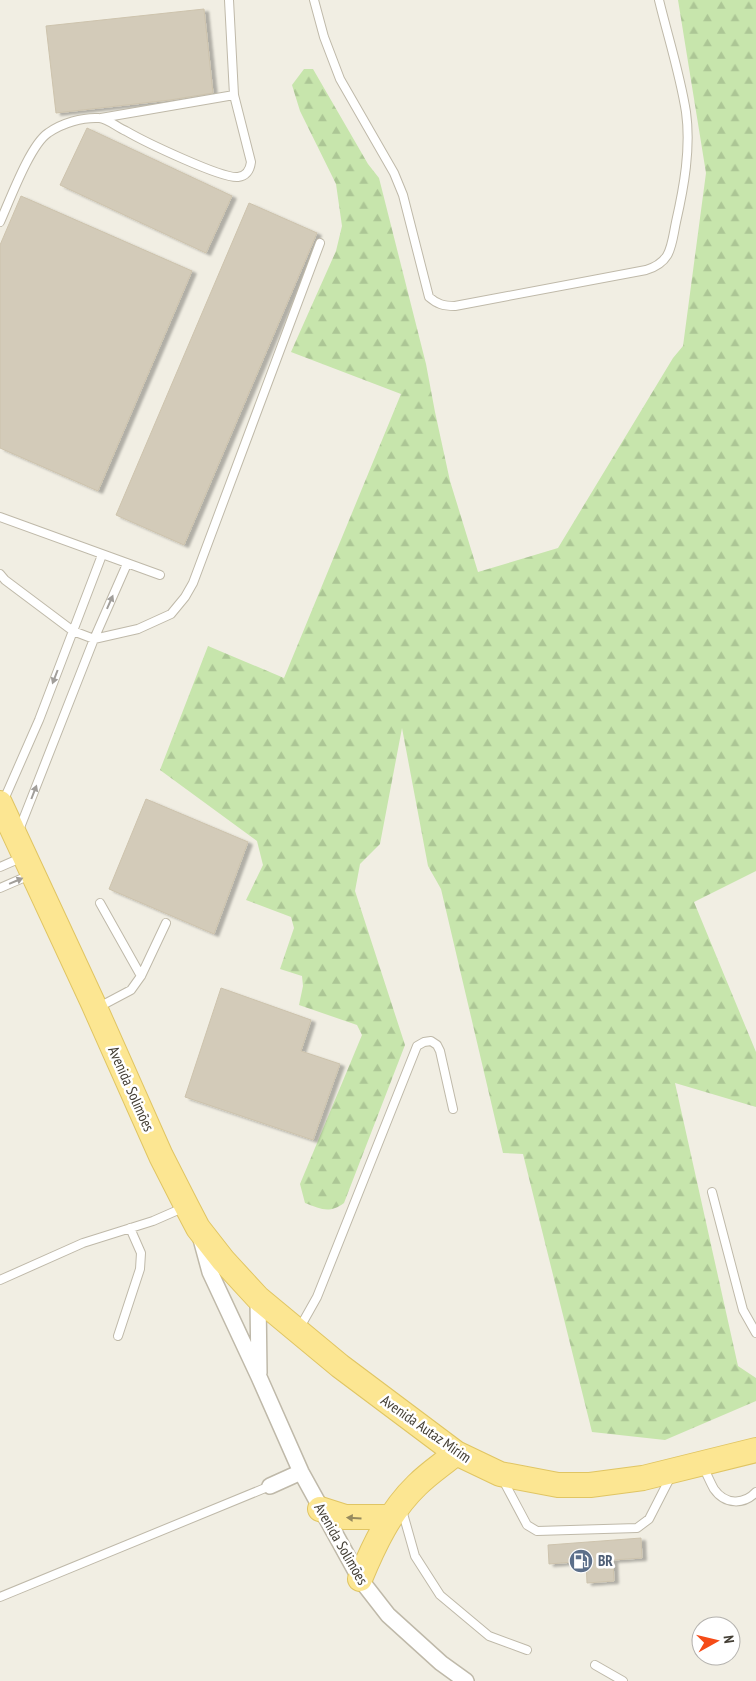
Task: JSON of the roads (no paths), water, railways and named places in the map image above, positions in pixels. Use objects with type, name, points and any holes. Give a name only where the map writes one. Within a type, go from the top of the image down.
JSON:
[{"type":"main road","name":"Avenida Solimões","points":[[1,804],[17,845],[96,1009],[161,1156],[198,1228]]},
{"type":"main road","name":"Avenida Autaz Mirim","points":[[198,1228],[223,1260],[258,1298],[348,1372],[456,1453],[500,1474],[558,1485],[590,1485],[643,1478],[756,1450]]},
{"type":"main road","name":"Avenida Autaz Mirim","points":[[708,1461],[756,1438]]},
{"type":"main road","points":[[360,1579],[379,1537],[396,1510],[418,1484],[456,1453]]},
{"type":"main road","points":[[320,1509],[346,1517],[396,1510]]},
{"type":"street","name":"Avenida Solimões","points":[[198,1228],[210,1272],[301,1472],[360,1579],[388,1615],[441,1663],[466,1681]]},
{"type":"street","name":"Avenida Solimões","points":[[258,1298],[259,1377]]},
{"type":"street","points":[[270,1486],[301,1472]]},
{"type":"lane","points":[[100,118],[154,145],[226,176],[240,177],[247,173],[251,168],[251,162],[234,95],[229,0]]},
{"type":"lane","points":[[314,0],[324,37],[340,79],[394,173],[403,195],[429,297],[443,306],[454,306],[646,270],[658,266],[665,259],[670,249],[680,207],[686,164],[687,137],[686,113],[659,0]]},
{"type":"lane","points":[[0,222],[36,144],[48,133],[66,123],[234,95]]},
{"type":"lane","points":[[0,574],[5,580],[73,631],[94,639],[138,629],[171,614],[186,597],[193,583],[320,243]]},
{"type":"lane","points":[[0,517],[160,576]]},
{"type":"lane","points":[[1,804],[39,720],[102,555]]},
{"type":"lane","points":[[0,888],[94,639],[127,564]]},
{"type":"lane","points":[[0,868],[17,845]]},
{"type":"lane","points":[[100,903],[141,976]]},
{"type":"lane","points":[[96,1009],[131,990],[141,976],[166,923]]},
{"type":"lane","points":[[298,1331],[317,1297],[418,1046],[424,1042],[430,1041],[437,1045],[440,1051],[453,1109]]},
{"type":"lane","points":[[712,1192],[743,1310],[756,1333]]},
{"type":"lane","points":[[0,1280],[83,1243],[153,1221],[187,1206]]},
{"type":"lane","points":[[118,1336],[140,1268],[141,1253],[130,1228]]},
{"type":"lane","points":[[708,1461],[715,1491],[726,1500],[734,1502],[743,1501],[750,1498],[756,1492]]},
{"type":"lane","points":[[500,1474],[527,1525],[538,1531],[637,1528],[649,1519],[674,1470]]},
{"type":"lane","points":[[0,1597],[270,1486]]},
{"type":"lane","points":[[396,1510],[415,1556],[440,1595],[489,1636],[527,1650]]},
{"type":"lane","points":[[595,1665],[623,1681]]},
{"type":"place","name":"BR","points":[[581,1561]]}]
